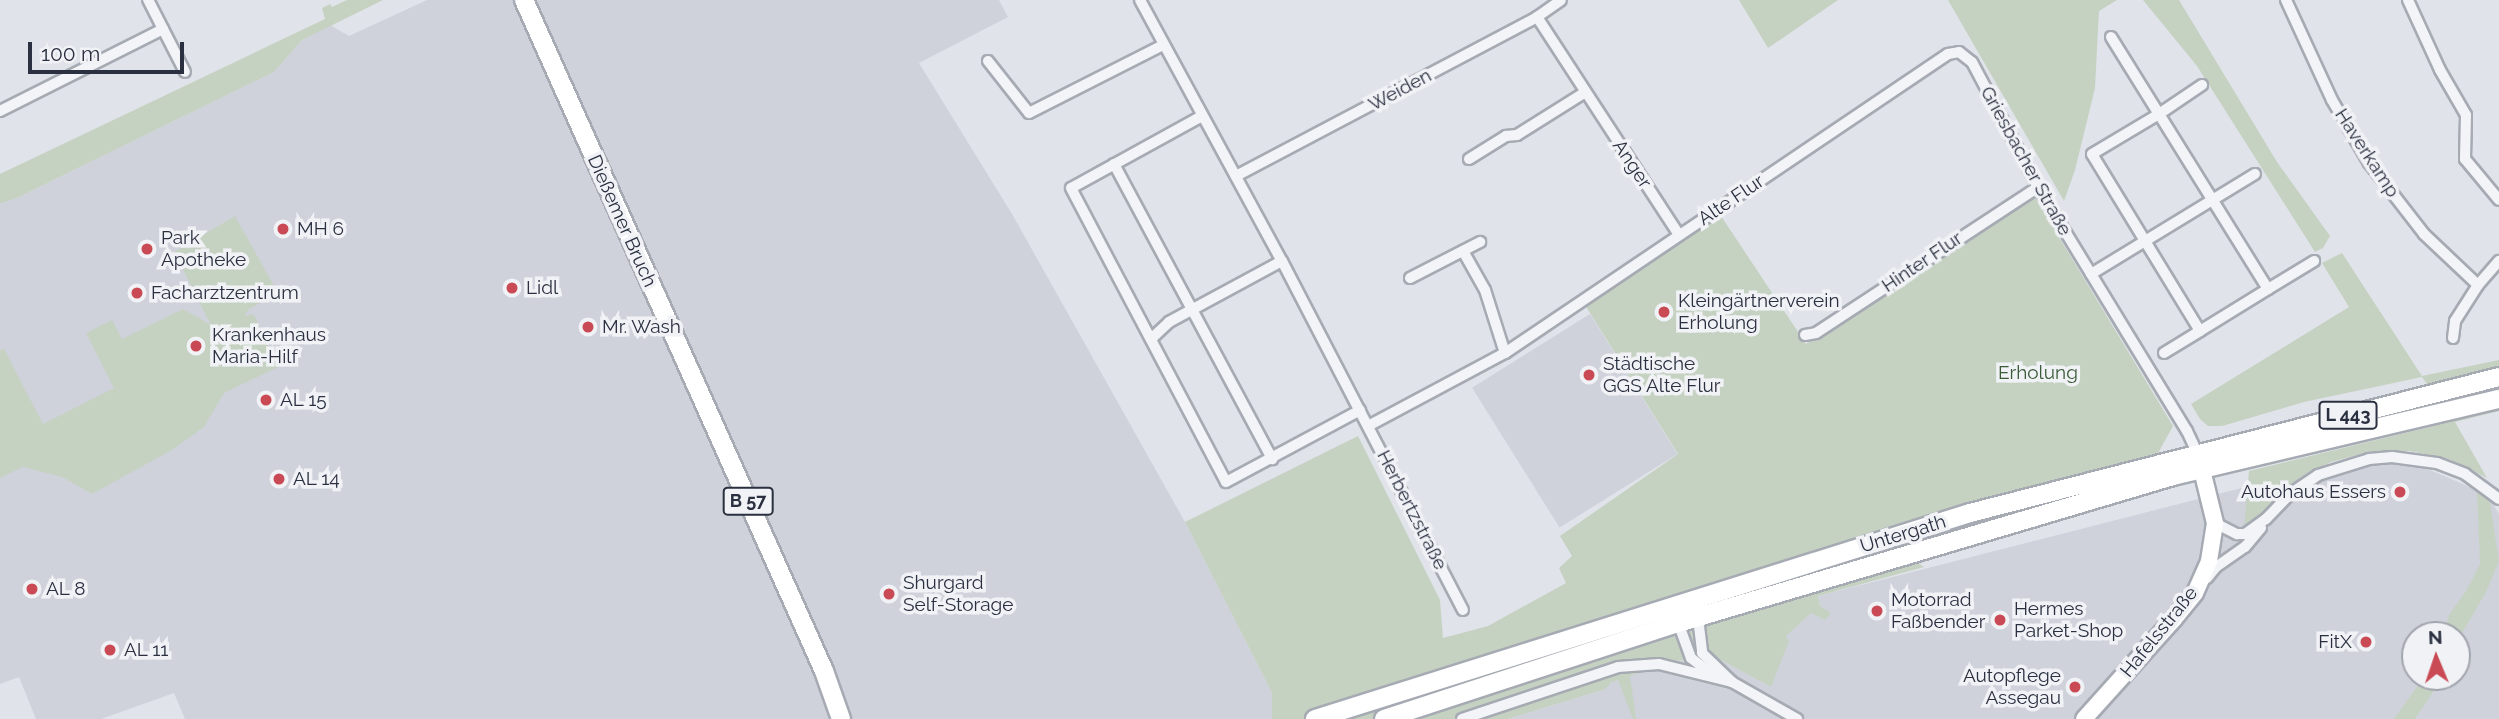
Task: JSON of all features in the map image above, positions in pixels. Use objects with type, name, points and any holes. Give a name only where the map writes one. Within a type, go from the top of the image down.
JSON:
[{"type":"main road","name":"Dießemer Bruch","points":[[524,0],[824,671],[841,719]]},
{"type":"main road","name":"Untergath","points":[[1315,719],[1970,513],[2197,452],[2499,377]]},
{"type":"main road","name":"Untergath","points":[[1384,719],[1678,623],[2146,484],[2499,399]]},
{"type":"main road","name":"Hafelsstraße","points":[[2084,719],[2161,635],[2194,593],[2209,561],[2215,523],[2205,469],[2197,452]]},
{"type":"main road","name":"Dießemer Bruch","points":[[824,671],[853,719]]},
{"type":"street","points":[[148,0],[185,72]]},
{"type":"street","name":"Herbertzstraße","points":[[1140,0],[1282,261],[1463,610]]},
{"type":"street","name":"Weiden","points":[[1236,176],[1537,17],[1545,4],[1561,0]]},
{"type":"street","name":"Haverkamp","points":[[2286,0],[2332,100],[2369,163],[2424,234],[2478,285]]},
{"type":"street","points":[[2408,0],[2440,70],[2466,116],[2465,159],[2499,200]]},
{"type":"street","name":"Anger","points":[[1537,17],[1584,93],[1679,234]]},
{"type":"street","points":[[0,111],[163,29]]},
{"type":"street","points":[[2111,37],[2268,289]]},
{"type":"street","points":[[988,61],[1029,113],[1163,45]]},
{"type":"street","name":"Griesbacher Straße","points":[[1959,52],[1972,62],[2038,187],[2187,431],[2197,452]]},
{"type":"street","name":"Alte Flur","points":[[1368,426],[1505,353],[1948,54],[1959,52]]},
{"type":"street","points":[[2200,331],[2092,154],[2202,85]]},
{"type":"street","points":[[1469,159],[1506,136],[1517,135],[1584,93]]},
{"type":"street","points":[[1202,116],[1071,188],[1226,482],[1360,410]]},
{"type":"street","points":[[1114,164],[1272,459]]},
{"type":"street","points":[[2091,274],[2214,202],[2255,174]]},
{"type":"street","name":"Hinter Flur","points":[[1805,335],[1816,333],[2038,187]]},
{"type":"street","points":[[1410,278],[1480,242]]},
{"type":"street","points":[[1463,251],[1485,290],[1505,353]]},
{"type":"street","points":[[1151,339],[1169,322],[1282,261]]},
{"type":"street","points":[[2164,353],[2314,261]]},
{"type":"street","points":[[2454,338],[2455,321],[2478,285],[2499,261]]},
{"type":"street","points":[[2194,593],[2216,567],[2245,547],[2266,519],[2290,494],[2318,475],[2369,458],[2392,457],[2437,463],[2465,474],[2499,499]]},
{"type":"street","points":[[2215,523],[2237,534],[2245,534],[2266,519]]},
{"type":"street","points":[[1732,682],[1702,653],[1698,618],[1695,610],[1685,601],[1678,623],[1691,658],[1709,672],[1797,719]]},
{"type":"street","points":[[1462,719],[1618,667],[1679,667],[1732,682]]},
{"type":"shaded area","points":[[427,0],[999,0],[1008,17],[919,63],[1012,214],[1185,522],[1272,693],[1272,719],[185,719],[174,693],[101,719],[36,719],[19,677],[0,684],[0,204],[274,72],[302,40],[330,25],[349,36]]},
{"type":"shaded area","points":[[1590,314],[1677,454],[1560,528],[1472,388]]},
{"type":"shaded area","points":[[2411,462],[2477,490],[2489,498],[2499,514],[2499,719],[1508,719],[1603,690],[1608,683],[1674,661],[1717,658],[1771,687],[1785,636],[1811,613],[1830,613],[1820,606],[1818,596],[2269,481],[2358,465]]},
{"type":"green space","points":[[347,0],[383,0],[302,40],[274,72],[0,204],[0,174],[325,19],[322,8]]},
{"type":"green space","points":[[1739,0],[1838,0],[1768,48]]},
{"type":"green space","points":[[1948,0],[2117,0],[2099,11],[2095,88],[2075,170],[2064,201]]},
{"type":"green space","points":[[2143,0],[2179,0],[2277,162],[2330,236],[2323,248],[2315,252],[2197,66]]},
{"type":"green space","name":"Erholung","points":[[2033,194],[2173,426],[2157,455],[1875,534],[1924,567],[1818,596],[1820,606],[1831,613],[1825,620],[1811,613],[1786,636],[1789,641],[1771,687],[1717,658],[1674,661],[1630,676],[1636,719],[1633,719],[1618,680],[1609,683],[1603,690],[1508,719],[1272,719],[1272,693],[1185,522],[1358,436],[1440,600],[1443,638],[1488,626],[1566,583],[1559,568],[1572,556],[1560,536],[1678,454],[1585,305],[1721,216],[1806,344]]},
{"type":"green space","points":[[235,216],[278,293],[249,309],[244,316],[254,314],[278,367],[224,393],[204,427],[172,450],[92,494],[62,477],[23,467],[0,478],[0,350],[4,349],[43,424],[114,388],[86,333],[112,320],[122,339],[183,309],[211,325],[174,252]]},
{"type":"green space","points":[[2342,253],[2422,376],[2499,360],[2499,411],[2455,422],[2487,478],[2449,459],[2410,451],[2368,452],[2331,462],[2307,473],[2286,487],[2259,518],[2244,527],[2249,471],[2454,421],[2422,377],[2304,402],[2222,426],[2208,426],[2200,419],[2191,404],[2349,307],[2322,263]]},
{"type":"green space","points":[[2477,490],[2490,503],[2499,561],[2486,592],[2469,621],[2447,621],[2480,564]]},
{"type":"green space","points":[[2414,691],[2434,691],[2415,719],[2394,719]]},
{"type":"place","name":"MH 6","points":[[283,229]]},
{"type":"place","name":"Park Apotheke","points":[[147,249]]},
{"type":"place","name":"Lidl","points":[[512,288]]},
{"type":"place","name":"Facharztzentrum","points":[[137,293]]},
{"type":"place","name":"Kleingärtnerverein Erholung","points":[[1664,312]]},
{"type":"place","name":"Mr. Wash","points":[[588,327]]},
{"type":"place","name":"Krankenhaus Maria-Hilf","points":[[196,346]]},
{"type":"place","name":"Städtische GGS Alte Flur","points":[[1589,375]]},
{"type":"place","name":"AL 15","points":[[266,400]]},
{"type":"place","name":"AL 14","points":[[279,479]]},
{"type":"place","name":"Autohaus Essers","points":[[2400,492]]},
{"type":"place","name":"AL 8","points":[[32,589]]},
{"type":"place","name":"Shurgard Self-Storage","points":[[889,594]]},
{"type":"place","name":"Motorrad Faßbender","points":[[1877,611]]},
{"type":"place","name":"Hermes Parket-Shop","points":[[2000,620]]},
{"type":"place","name":"FitX","points":[[2366,642]]},
{"type":"place","name":"AL 11","points":[[110,650]]},
{"type":"place","name":"Autopflege Assegau","points":[[2075,687]]}]
